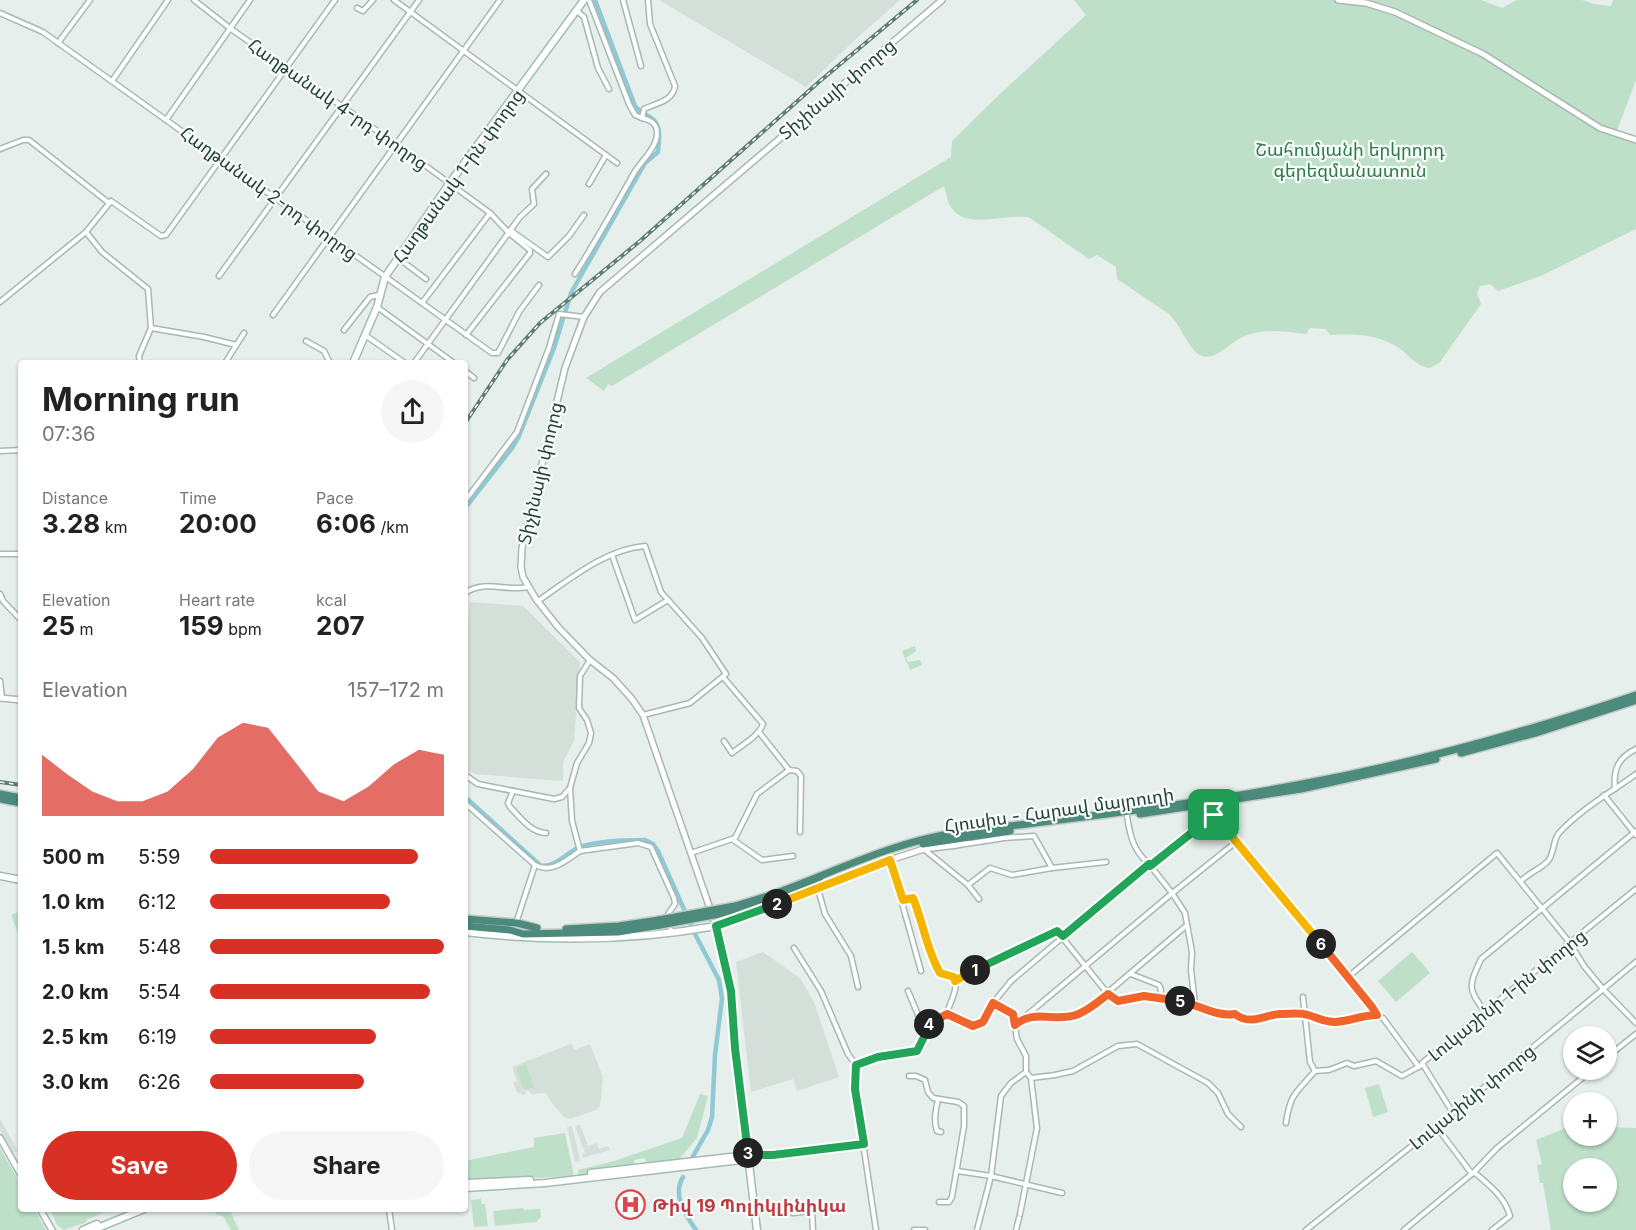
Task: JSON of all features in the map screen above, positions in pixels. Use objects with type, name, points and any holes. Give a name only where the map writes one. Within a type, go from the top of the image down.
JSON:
[{"type":"highway","name":"Հյուսիս - Հարավ մայրուղի","points":[[770,898],[880,852],[914,841],[955,833],[1196,802],[1331,778],[1473,745],[1561,720],[1636,695]]},
{"type":"highway","name":"Հյուսիս - Հարավ մայրուղի","points":[[468,926],[510,930],[516,935],[618,932],[719,914],[770,898],[883,855],[931,842],[1188,808],[1342,781],[1444,758],[1539,732],[1636,700]]},
{"type":"highway","points":[[0,794],[18,797]]},
{"type":"highway","points":[[0,799],[18,802]]},
{"type":"highway","name":"Հյուսիս - Հարավ մայրուղի","points":[[468,919],[517,923],[537,928],[660,923]]},
{"type":"highway","name":"Հյուսիս - Հարավ մայրուղի","points":[[516,935],[537,928]]},
{"type":"main road","name":"Հաղթանակ 1-ին փողոց","points":[[356,360],[385,277],[449,184],[584,0]]},
{"type":"main road","points":[[0,876],[18,879]]},
{"type":"main road","points":[[468,932],[588,939],[671,933],[716,926]]},
{"type":"main road","name":"Տիչինայի փողոց","points":[[716,926],[731,991],[735,1048],[750,1157],[757,1230]]},
{"type":"main road","points":[[468,1185],[578,1177],[750,1157]]},
{"type":"main road","points":[[83,1230],[127,1212]]},
{"type":"main road","points":[[93,1230],[137,1212]]},
{"type":"street","points":[[58,43],[90,0]]},
{"type":"street","points":[[112,81],[168,0]]},
{"type":"street","name":"Հաղթանակ 4-րդ փողոց","points":[[194,0],[231,29],[396,144],[490,213],[509,231]]},
{"type":"street","points":[[166,120],[250,0]]},
{"type":"street","points":[[0,149],[29,140],[111,202],[164,237],[288,69],[335,0]]},
{"type":"street","points":[[357,8],[366,9],[373,0]]},
{"type":"street","points":[[394,0],[617,163]]},
{"type":"street","points":[[219,276],[419,0]]},
{"type":"street","points":[[273,315],[500,0]]},
{"type":"street","points":[[575,274],[633,174],[655,141],[657,132],[656,126],[650,121],[642,115],[635,115],[629,104],[589,0]]},
{"type":"street","points":[[624,0],[641,66]]},
{"type":"street","points":[[642,115],[644,109],[671,98],[675,86],[650,24],[648,0]]},
{"type":"street","name":"Տիչինայի փողոց","points":[[716,926],[643,715],[613,678],[590,660],[537,601],[528,587],[521,567],[522,548],[566,368],[584,317],[600,292],[942,0]]},
{"type":"street","points":[[1338,0],[1366,3],[1395,12],[1483,54],[1600,128],[1636,140]]},
{"type":"street","points":[[577,11],[584,17],[598,68],[609,89]]},
{"type":"street","name":"Հաղթանակ 2-րդ փողոց","points":[[0,12],[43,32],[492,353],[498,353],[519,312],[538,285]]},
{"type":"street","points":[[589,184],[606,155]]},
{"type":"street","points":[[416,360],[509,231],[534,204],[532,189],[546,174]]},
{"type":"street","points":[[0,302],[86,232],[111,202]]},
{"type":"street","points":[[422,303],[490,213]]},
{"type":"street","points":[[509,231],[548,257],[569,236],[584,215]]},
{"type":"street","points":[[466,335],[530,253],[528,248],[509,231]]},
{"type":"street","points":[[86,232],[102,252],[148,289],[151,328],[139,356],[140,360]]},
{"type":"street","points":[[398,258],[426,279]]},
{"type":"street","points":[[344,330],[370,297],[379,295]]},
{"type":"street","points":[[376,307],[450,360]]},
{"type":"street","points":[[468,497],[517,432],[549,348],[559,314],[584,317]]},
{"type":"street","points":[[151,328],[236,345]]},
{"type":"street","points":[[227,360],[244,333]]},
{"type":"street","points":[[364,334],[401,360]]},
{"type":"street","points":[[306,341],[324,351],[328,360]]},
{"type":"street","points":[[468,373],[474,378]]},
{"type":"street","points":[[0,451],[18,450]]},
{"type":"street","points":[[537,601],[575,575],[612,555],[632,547],[645,546],[661,592],[702,638],[726,674],[690,703],[643,715]]},
{"type":"street","points":[[0,554],[18,554]]},
{"type":"street","points":[[612,555],[635,620],[668,600]]},
{"type":"street","points":[[468,591],[472,588],[499,585],[519,589],[528,587]]},
{"type":"street","points":[[0,594],[3,601],[18,617]]},
{"type":"street","points":[[579,848],[572,821],[570,788],[577,763],[589,743],[591,733],[587,720],[579,708],[580,676],[590,660]]},
{"type":"street","points":[[723,677],[763,723],[759,732],[732,753],[724,741]]},
{"type":"street","points":[[0,681],[1,698],[18,700]]},
{"type":"street","points":[[759,732],[789,770]]},
{"type":"street","points":[[1615,790],[1614,773],[1626,754],[1636,749]]},
{"type":"street","points":[[691,853],[735,838],[757,794],[789,770],[797,771],[801,776],[800,832]]},
{"type":"street","points":[[1521,881],[1529,872],[1547,863],[1558,834],[1604,795],[1615,790],[1636,774]]},
{"type":"street","points":[[468,777],[478,784],[554,799],[562,796],[570,788]]},
{"type":"street","points":[[513,791],[508,803],[510,807],[531,829],[546,833]]},
{"type":"street","points":[[1485,1012],[1472,995],[1471,987],[1481,959],[1635,833],[1604,795]]},
{"type":"street","points":[[947,1014],[973,1026],[983,1022],[993,1003],[1011,981],[1214,814],[1216,807],[1232,801]]},
{"type":"street","points":[[468,806],[535,865],[548,869],[556,867],[579,848],[638,843],[651,847],[674,898],[675,904],[668,914],[671,933]]},
{"type":"street","points":[[1188,808],[1206,809],[1214,814],[1377,1015],[1386,1021],[1421,1065],[1402,1076],[1376,1061],[1354,1066],[1347,1063],[1329,1070],[1315,1071],[1292,1097],[1286,1124]]},
{"type":"street","points":[[1127,816],[1138,855],[1150,865],[1185,913],[1192,952],[1191,970],[1195,1004]]},
{"type":"street","points":[[957,845],[965,840],[988,834]]},
{"type":"street","points":[[716,926],[924,849],[1034,836],[1052,868]]},
{"type":"street","points":[[732,839],[762,860],[793,856]]},
{"type":"street","points":[[931,842],[948,842],[957,845]]},
{"type":"street","points":[[1015,1025],[1236,842]]},
{"type":"street","points":[[924,849],[968,885],[980,899]]},
{"type":"street","points":[[1348,977],[1497,853],[1521,881],[1540,909],[1570,943],[1584,966],[1636,1023]]},
{"type":"street","points":[[890,860],[921,971]]},
{"type":"street","points":[[968,885],[990,868],[1012,875],[1106,862]]},
{"type":"street","points":[[517,920],[535,865]]},
{"type":"street","points":[[818,889],[825,914],[851,956],[858,987]]},
{"type":"street","name":"Լուկաշինի 1-ին փողոց","points":[[1453,1113],[1421,1065],[1636,890]]},
{"type":"street","points":[[903,900],[913,898],[940,973],[954,977],[955,993],[950,1000],[947,1014]]},
{"type":"street","points":[[1023,1017],[1074,1016],[1087,1010],[1187,925]]},
{"type":"street","points":[[955,981],[1057,931],[1108,994],[1118,1001],[1144,996],[1160,997],[1195,1004],[1219,1015],[1235,1014],[1249,1020],[1275,1015],[1303,1014],[1330,1022],[1377,1015]]},
{"type":"street","points":[[794,948],[821,991],[848,1054],[856,1065],[855,1089],[876,1230]]},
{"type":"street","name":"Լուկաշինի փողոց","points":[[1306,1230],[1453,1113],[1636,962]]},
{"type":"street","points":[[1131,974],[1159,985],[1160,997]]},
{"type":"street","points":[[856,1065],[878,1057],[917,1051],[925,1035],[908,991]]},
{"type":"street","points":[[1303,997],[1303,1014],[1310,1062],[1315,1071]]},
{"type":"street","points":[[993,1003],[1013,1014],[1017,1039],[1026,1056],[1026,1072],[1032,1078],[1036,1128],[1016,1230]]},
{"type":"street","points":[[923,1026],[947,1014]]},
{"type":"street","points":[[1617,1049],[1636,1034]]},
{"type":"street","points":[[1032,1078],[1073,1071],[1118,1046],[1137,1044],[1208,1083],[1218,1094],[1228,1114],[1242,1127]]},
{"type":"street","points":[[977,1230],[991,1176],[1001,1096],[1011,1083],[1026,1072]]},
{"type":"street","points":[[909,1076],[925,1080],[930,1096],[958,1101],[964,1106],[964,1126],[952,1199],[949,1202],[939,1202]]},
{"type":"street","points":[[1404,1230],[1473,1173],[1497,1148],[1581,1080]]},
{"type":"street","points":[[938,1099],[935,1116],[936,1127],[941,1132]]},
{"type":"street","points":[[1436,1126],[1473,1173],[1496,1192],[1508,1208],[1510,1216],[1492,1230]]},
{"type":"street","points":[[0,1138],[18,1170]]},
{"type":"street","points":[[750,1157],[864,1144]]},
{"type":"street","points":[[957,1172],[991,1176],[1062,1193]]},
{"type":"street","points":[[793,1213],[842,1207]]},
{"type":"street","points":[[812,1211],[813,1230]]},
{"type":"street","points":[[42,1212],[52,1230]]},
{"type":"street","points":[[389,1212],[392,1230]]},
{"type":"street","points":[[914,1230],[925,1229]]},
{"type":"shaded area","points":[[659,0],[900,0],[806,87]]},
{"type":"shaded area","points":[[470,602],[523,606],[580,662],[574,741],[563,762],[563,781],[475,774],[468,770]]},
{"type":"shaded area","points":[[763,952],[800,978],[814,1002],[839,1077],[797,1091],[793,1079],[751,1092],[736,962]]},
{"type":"shaded area","points":[[571,1044],[574,1050],[590,1044],[603,1077],[600,1106],[596,1110],[570,1119],[564,1117],[546,1093],[531,1094],[529,1091],[522,1090],[526,1092],[524,1095],[517,1092],[513,1082],[518,1083],[512,1067]]},
{"type":"shaded area","points":[[0,1119],[18,1151],[13,1153],[0,1130]]},
{"type":"shaded area","points":[[580,1125],[588,1146],[597,1143],[599,1149],[608,1146],[610,1150],[583,1158],[582,1155],[585,1153],[575,1126]]},
{"type":"shaded area","points":[[572,1126],[580,1161],[575,1162],[567,1127]]},
{"type":"green space","name":"Շահումյանի երկրորդ գերեզմանատուն","points":[[1074,0],[1481,0],[1502,8],[1517,0],[1582,0],[1611,6],[1613,0],[1636,0],[1636,80],[1615,136],[1636,143],[1636,229],[1541,276],[1498,291],[1490,284],[1480,286],[1477,294],[1481,304],[1440,362],[1430,368],[1413,360],[1391,343],[1374,337],[1330,335],[1326,329],[1310,328],[1306,334],[1271,331],[1254,333],[1237,340],[1215,355],[1205,357],[1196,352],[1169,314],[1117,279],[1116,267],[1097,255],[1089,259],[1030,218],[975,220],[965,218],[956,213],[949,204],[944,186],[612,386],[608,384],[604,391],[586,378],[951,157],[952,141],[1086,15]]},
{"type":"green space","points":[[915,646],[916,651],[906,658],[908,662],[920,660],[922,665],[910,670],[902,651]]},
{"type":"green space","points":[[18,912],[18,934],[11,915]]},
{"type":"green space","points":[[1412,952],[1430,973],[1396,1002],[1378,981]]},
{"type":"green space","points":[[526,1064],[534,1087],[524,1090],[516,1068]]},
{"type":"green space","points":[[1379,1084],[1388,1112],[1373,1117],[1365,1088]]},
{"type":"green space","points":[[700,1094],[708,1096],[697,1138],[677,1162],[647,1168],[645,1158],[634,1160],[635,1169],[579,1176],[578,1170],[614,1161],[682,1138]]},
{"type":"green space","points":[[1617,1127],[1636,1128],[1636,1230],[1551,1230],[1543,1183],[1540,1183],[1537,1165],[1542,1164],[1536,1140],[1563,1129],[1563,1146],[1617,1146]]},
{"type":"green space","points":[[565,1133],[574,1176],[468,1181],[468,1160],[534,1147],[534,1138]]},
{"type":"green space","points":[[0,1148],[18,1180],[18,1212],[36,1212],[46,1230],[0,1230]]},
{"type":"green space","points":[[481,1199],[481,1204],[485,1204],[488,1226],[474,1227],[471,1200]]},
{"type":"green space","points":[[523,1208],[524,1210],[540,1209],[541,1217],[536,1222],[495,1226],[493,1211]]},
{"type":"green space","points":[[51,1212],[106,1212],[64,1230],[57,1225]]},
{"type":"green space","points":[[216,1212],[230,1212],[239,1230],[231,1230],[223,1216],[216,1215]]},
{"type":"waterway","points":[[468,504],[519,436],[554,348],[571,293],[645,163],[658,152],[657,125],[635,106],[595,0]]},
{"type":"waterway","points":[[468,800],[541,866],[553,864],[583,846],[605,842],[645,840],[653,844],[658,851],[695,934],[719,980],[722,999],[715,1055],[712,1117],[708,1130],[692,1158]]},
{"type":"waterway","points":[[683,1177],[679,1198],[696,1230]]},
{"type":"railway","points":[[468,418],[507,360],[540,323],[640,241],[820,81],[917,0]]},
{"type":"railway","points":[[0,782],[18,785]]},
{"type":"place","name":"Թիվ 19 Պոլիկլինիկա","points":[[631,1205]]},
{"type":"route","points":[[1214,815],[1377,1015],[1336,1022],[1315,1019],[1302,1013],[1244,1020],[1235,1014],[1219,1015],[1195,1004],[1160,997],[1144,996],[1118,1001],[1108,994],[1087,1010],[1074,1016],[1023,1017],[1015,1025],[1013,1014],[993,1003],[983,1022],[973,1026],[947,1014],[923,1026],[925,1035],[917,1051],[878,1057],[856,1065],[855,1089],[864,1144],[773,1155],[748,1155],[735,1048],[731,991],[716,926],[796,898],[890,860],[903,900],[913,898],[935,964],[940,973],[954,977],[955,981],[1057,931],[1063,936],[1149,864],[1150,866],[1214,815]]}]
